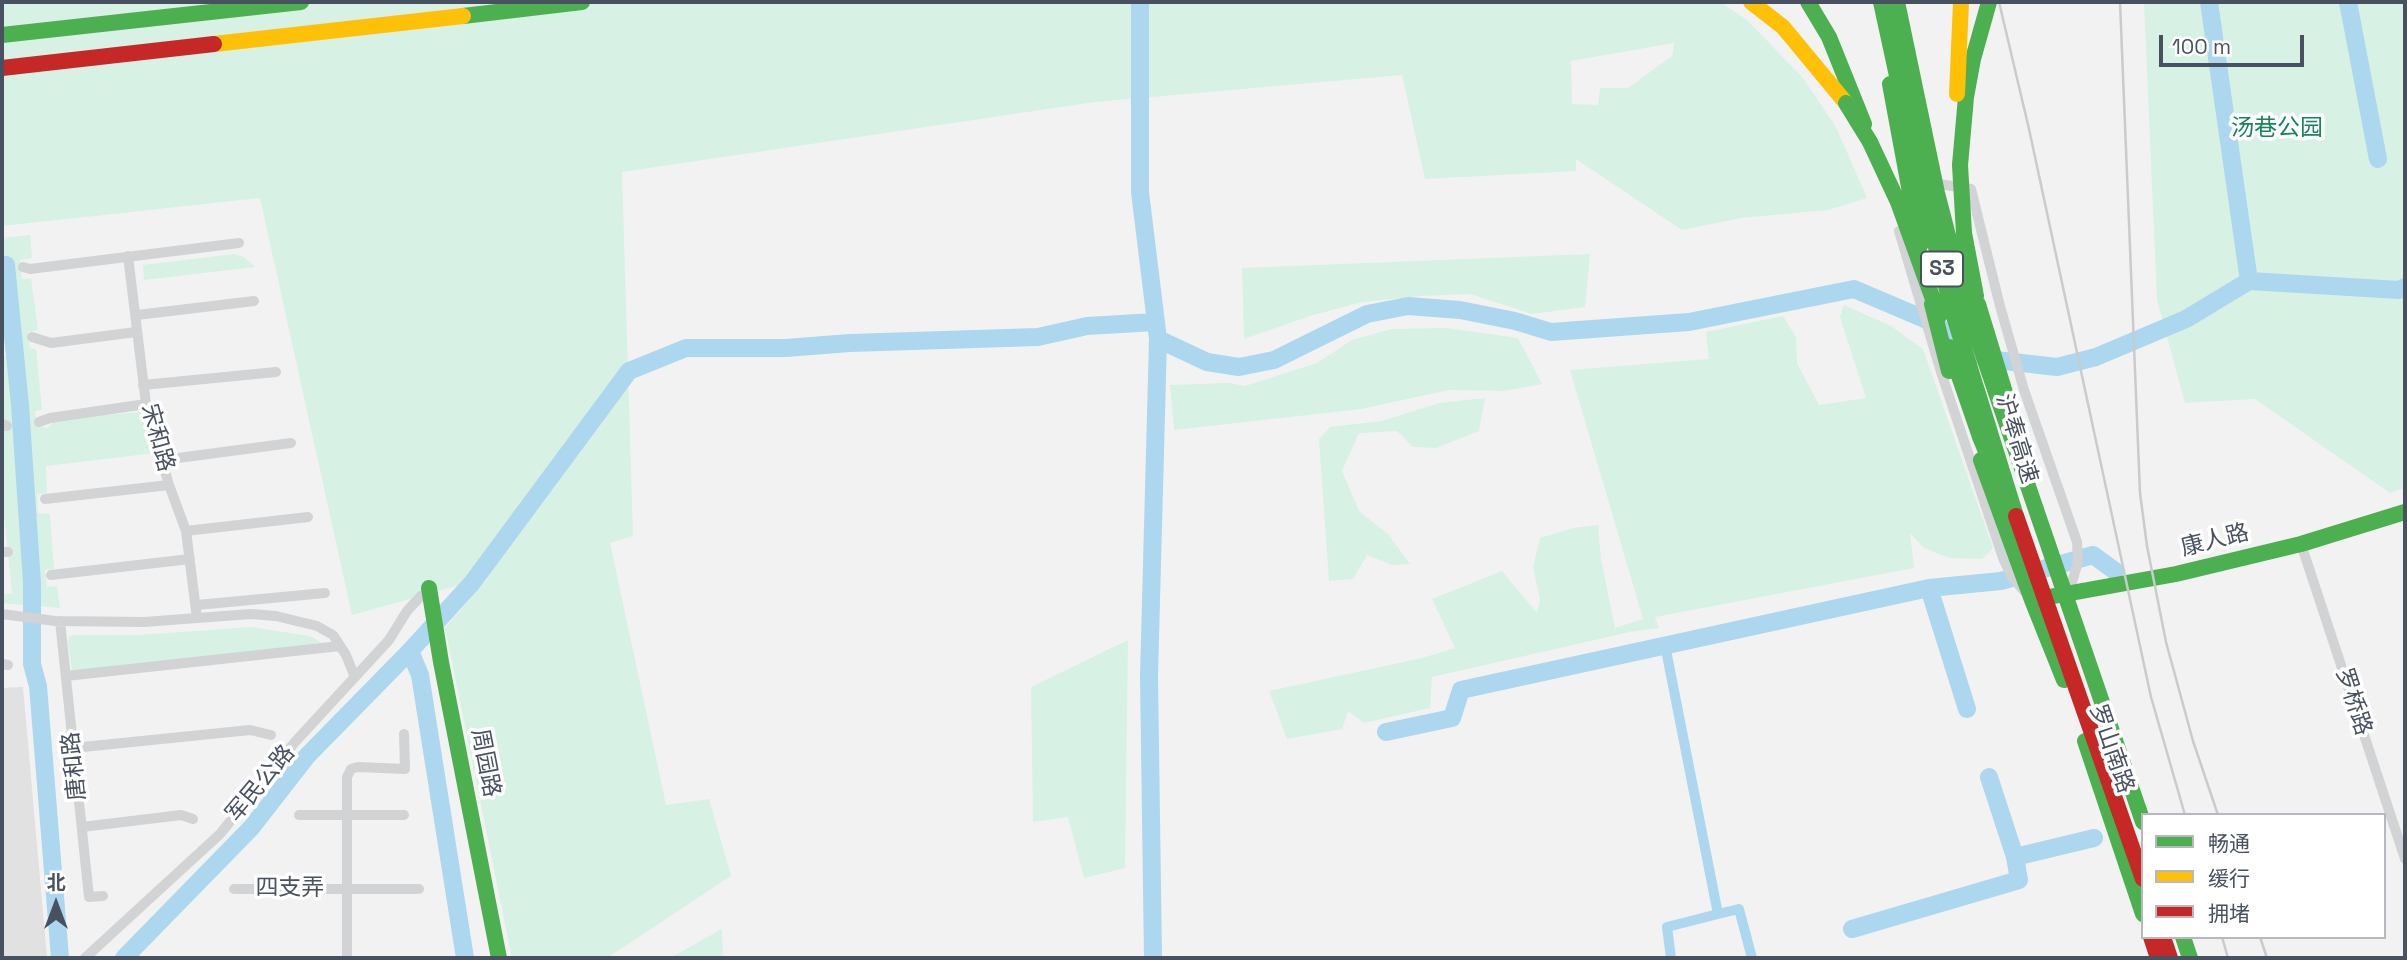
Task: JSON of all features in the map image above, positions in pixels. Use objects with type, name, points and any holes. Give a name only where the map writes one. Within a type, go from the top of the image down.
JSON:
[{"type":"main road","points":[[2,35],[301,2]]},
{"type":"main road","points":[[2,68],[582,2]]},
{"type":"main road","points":[[1751,2],[1783,27],[1832,84],[1870,142]]},
{"type":"main road","points":[[1808,2],[1829,37],[1870,142],[1898,202],[1980,437],[2021,531]]},
{"type":"main road","name":"罗山南路","points":[[1874,2],[1945,372],[2067,687],[2141,908]]},
{"type":"main road","name":"沪奉高速","points":[[1881,2],[1923,196],[1952,310],[2021,531],[2141,873]]},
{"type":"main road","name":"沪奉高速","points":[[1896,2],[1937,193],[1966,305],[2141,816]]},
{"type":"main road","name":"罗山南路","points":[[1902,2],[1960,265],[1992,394],[2047,554],[2149,813]]},
{"type":"main road","points":[[1961,2],[1957,97],[1964,233],[1978,304],[2013,416],[2040,525]]},
{"type":"main road","points":[[1960,165],[1966,97],[1973,59],[1989,2]]},
{"type":"main road","name":"康人路","points":[[2032,600],[2062,588],[2176,575],[2301,544],[2405,512]]},
{"type":"main road","name":"周园路","points":[[425,592],[499,958]]},
{"type":"main road","points":[[2152,939],[2158,958]]},
{"type":"main road","points":[[2164,939],[2170,958]]},
{"type":"main road","points":[[2184,939],[2190,958]]},
{"type":"main road","points":[[2193,939],[2200,958]]},
{"type":"street","points":[[1945,372],[1889,197],[1930,183],[1971,189],[2024,390],[2077,542],[2078,562],[2062,588]]},
{"type":"street","points":[[23,267],[30,269],[239,243]]},
{"type":"street","name":"宋和路","points":[[128,256],[146,404],[169,485],[186,531],[197,618]]},
{"type":"street","points":[[137,315],[254,301]]},
{"type":"street","points":[[32,337],[51,343],[136,332]]},
{"type":"street","points":[[143,385],[276,372]]},
{"type":"street","points":[[39,422],[50,418],[146,404]]},
{"type":"street","points":[[163,460],[290,443]]},
{"type":"street","points":[[45,499],[169,485]]},
{"type":"street","points":[[186,531],[309,517]]},
{"type":"street","name":"罗桥路","points":[[2301,544],[2405,859]]},
{"type":"street","points":[[51,575],[190,559]]},
{"type":"street","name":"军民公路","points":[[85,958],[220,834],[254,790],[354,675],[389,640],[407,611],[425,592]]},
{"type":"street","points":[[197,605],[325,593]]},
{"type":"street","points":[[2,614],[55,620],[144,622],[251,614],[276,615],[317,626],[333,635],[346,655],[354,675]]},
{"type":"street","name":"唐和路","points":[[55,620],[66,676],[89,897],[103,896]]},
{"type":"street","points":[[66,676],[340,646]]},
{"type":"street","points":[[73,748],[250,730],[271,735]]},
{"type":"street","name":"四支弄","points":[[347,958],[347,777],[351,769],[405,769],[404,734]]},
{"type":"street","points":[[82,827],[181,815],[193,819]]},
{"type":"street","points":[[299,815],[404,815]]},
{"type":"street","name":"四支弄","points":[[234,889],[419,889]]},
{"type":"shaded area","points":[[23,687],[47,958],[2,958],[2,688]]},
{"type":"green space","points":[[2,2],[1720,2],[1746,19],[1803,78],[1836,127],[1867,198],[1828,210],[1741,218],[1682,230],[1576,159],[1576,171],[1425,179],[1402,75],[1095,102],[622,172],[633,536],[610,543],[666,805],[709,799],[731,876],[607,958],[512,958],[445,628],[489,577],[352,615],[260,198],[2,226]],"holes":[[[1674,43],[1672,56],[1628,88],[1600,88],[1598,105],[1572,104],[1571,61]]]},
{"type":"green space","name":"汤巷公园","points":[[2144,2],[2405,2],[2405,488],[2390,493],[2255,399],[2185,403],[2157,300]]},
{"type":"green space","points":[[30,235],[32,258],[20,260],[22,279],[31,278],[38,330],[28,332],[30,348],[36,349],[42,410],[35,411],[37,426],[48,428],[55,419],[142,412],[155,453],[46,466],[47,493],[37,494],[38,513],[50,514],[54,569],[45,570],[47,587],[57,586],[60,608],[2,603],[2,595],[12,593],[2,495],[2,357],[6,356],[2,340],[2,238]]},
{"type":"green space","points":[[234,254],[244,257],[255,267],[144,280],[143,265]]},
{"type":"green space","points":[[1590,254],[1585,307],[1532,314],[1470,294],[1421,296],[1362,302],[1310,316],[1244,339],[1242,268]]},
{"type":"green space","points":[[1844,305],[1891,326],[1923,349],[1993,548],[1982,559],[1949,558],[1924,548],[1910,533],[1914,568],[1655,617],[1659,628],[1630,632],[1432,677],[1430,708],[1364,723],[1348,711],[1342,729],[1287,739],[1269,691],[1422,658],[1455,648],[1432,599],[1502,571],[1537,613],[1540,600],[1533,567],[1540,538],[1573,528],[1598,525],[1601,559],[1615,628],[1643,619],[1570,370],[1709,359],[1706,332],[1783,316],[1796,337],[1797,363],[1819,405],[1866,398],[1840,317]]},
{"type":"green space","points":[[1447,328],[1518,338],[1542,384],[1504,391],[1449,390],[1361,409],[1174,430],[1170,385],[1229,383],[1245,386],[1317,363],[1352,340],[1391,329]]},
{"type":"green space","points":[[1485,398],[1479,431],[1436,448],[1413,447],[1397,431],[1359,433],[1342,471],[1359,511],[1388,534],[1410,564],[1392,565],[1367,555],[1353,579],[1329,581],[1319,439],[1330,427],[1382,421],[1439,403]]},
{"type":"green space","points":[[251,627],[310,636],[322,643],[72,671],[68,643],[69,637],[73,635],[140,635]]},
{"type":"green space","points":[[1128,640],[1125,868],[1084,878],[1068,817],[1033,822],[1031,687]]},
{"type":"green space","points":[[722,929],[723,958],[670,958]]},
{"type":"waterway","points":[[1140,2],[1140,192],[1158,339],[1149,676],[1153,958]]},
{"type":"waterway","points":[[2209,2],[2249,281]]},
{"type":"waterway","points":[[2348,2],[2378,159]]},
{"type":"waterway","points":[[6,265],[20,405],[32,583],[32,664],[38,686],[60,958]]},
{"type":"waterway","points":[[1158,339],[1207,362],[1239,367],[1274,360],[1367,314],[1408,306],[1460,310],[1515,321],[1551,332],[1689,322],[1854,289],[1934,323],[1968,349],[1987,359],[2057,367],[2096,357],[2186,319],[2249,281],[2399,290],[2405,287]]},
{"type":"waterway","points":[[124,958],[251,828],[307,756],[472,583],[629,371],[686,348],[786,348],[850,343],[1038,337],[1087,326],[1155,322]]},
{"type":"waterway","points":[[1386,732],[1452,718],[1461,690],[1929,588],[2001,581],[2093,555],[2115,571]]},
{"type":"waterway","points":[[1929,588],[1967,709]]},
{"type":"waterway","points":[[1665,645],[1718,914],[1667,927],[1671,958]]},
{"type":"waterway","points":[[410,651],[420,675],[465,958]]},
{"type":"waterway","points":[[1989,777],[2015,857]]},
{"type":"waterway","points":[[1852,929],[2019,880],[2015,857],[2094,838]]},
{"type":"waterway","points":[[1718,914],[1739,909],[1752,958]]},
{"type":"railway","points":[[1999,2],[2029,129],[2151,697],[2184,813]]},
{"type":"railway","points":[[2120,2],[2140,493],[2147,546],[2166,642],[2193,741],[2217,813]]},
{"type":"railway","points":[[2223,939],[2228,958]]},
{"type":"railway","points":[[2261,939],[2267,958]]},
{"type":"traffic: fast","points":[[2,35],[301,2]]},
{"type":"traffic: fast","points":[[463,16],[582,2]]},
{"type":"traffic: fast","points":[[1808,2],[1829,37],[1864,124]]},
{"type":"traffic: fast","points":[[1881,2],[1923,196],[1952,310],[2016,516]]},
{"type":"traffic: fast","points":[[1897,2],[1937,193],[1966,305],[2141,816]]},
{"type":"traffic: fast","points":[[1960,165],[1966,97],[1973,59],[1989,2]]},
{"type":"traffic: fast","points":[[1890,84],[1920,246]]},
{"type":"traffic: fast","points":[[1846,103],[1870,142],[1898,202],[1939,316]]},
{"type":"traffic: fast","points":[[1960,165],[1964,233],[1976,296]]},
{"type":"traffic: fast","points":[[1932,304],[1949,371]]},
{"type":"traffic: fast","points":[[1978,304],[2007,399]]},
{"type":"traffic: fast","points":[[1949,347],[1997,477]]},
{"type":"traffic: fast","points":[[1981,460],[2032,600]]},
{"type":"traffic: fast","points":[[2064,680],[2032,600],[2176,574],[2301,544],[2405,512]]},
{"type":"traffic: fast","points":[[429,588],[499,958]]},
{"type":"traffic: fast","points":[[2085,741],[2141,908]]},
{"type":"traffic: fast","points":[[2184,939],[2190,958]]},
{"type":"traffic: slow","points":[[1751,2],[1783,27],[1846,103]]},
{"type":"traffic: slow","points":[[1957,94],[1961,2]]},
{"type":"traffic: slow","points":[[214,44],[463,16]]},
{"type":"traffic: jam","points":[[2,68],[214,44]]},
{"type":"traffic: jam","points":[[2016,516],[2141,873]]},
{"type":"traffic: jam","points":[[2152,939],[2158,958]]},
{"type":"traffic: jam","points":[[2164,939],[2170,958]]}]
